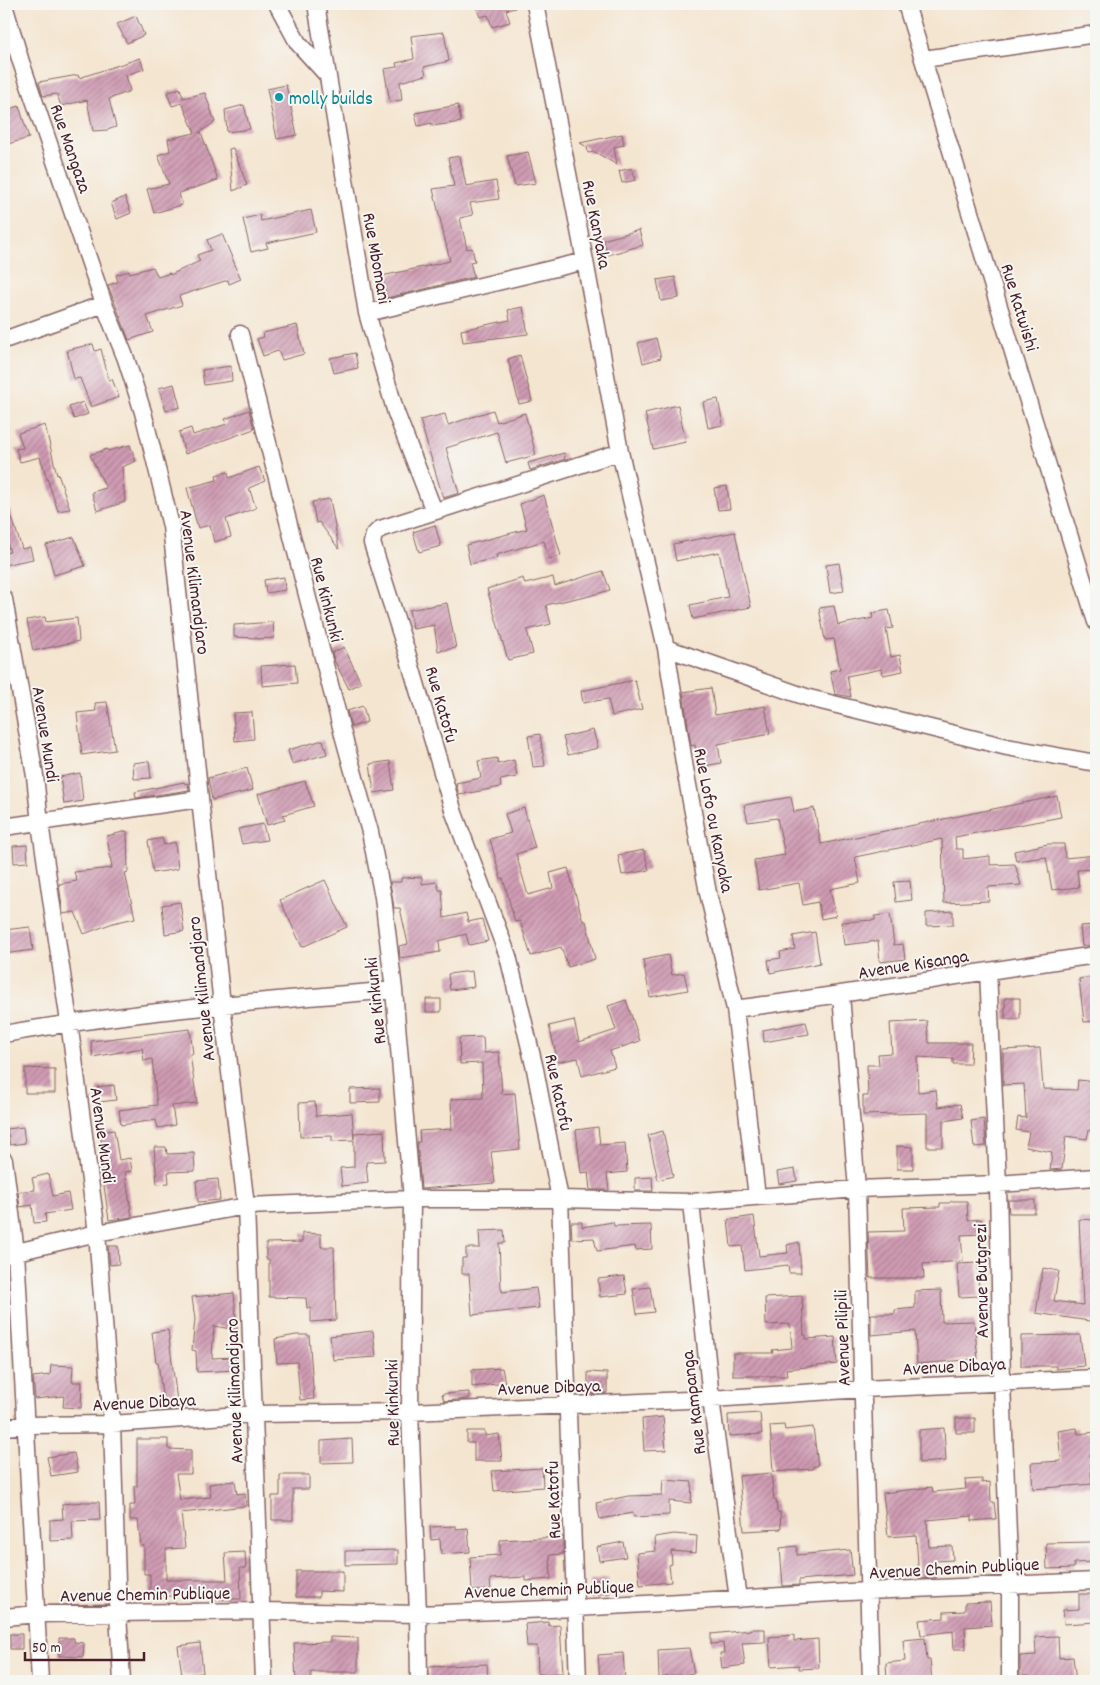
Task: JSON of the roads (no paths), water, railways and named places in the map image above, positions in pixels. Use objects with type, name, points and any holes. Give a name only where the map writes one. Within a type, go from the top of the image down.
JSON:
[{"type":"street","points":[[4,5],[12,4]]},
{"type":"street","points":[[278,4],[298,43],[327,75]]},
{"type":"street","name":"Rue Mbomani","points":[[316,4],[367,313],[396,413],[434,511]]},
{"type":"street","name":"Rue Kanyaka","points":[[535,4],[620,452]]},
{"type":"street","name":"Rue Katwishi","points":[[906,4],[1096,622]]},
{"type":"street","name":"Rue Mangaza","points":[[4,5],[21,62],[104,304]]},
{"type":"street","points":[[924,59],[1096,34]]},
{"type":"street","points":[[367,313],[585,261]]},
{"type":"street","points":[[4,340],[104,304]]},
{"type":"street","name":"Avenue Kilimandjaro","points":[[104,304],[126,359],[144,412],[171,526],[191,704],[199,799],[246,1206],[264,1681]]},
{"type":"street","name":"Rue Kinkunki","points":[[240,334],[342,731],[370,832],[383,897],[394,990],[412,1200],[410,1412],[419,1681]]},
{"type":"street","points":[[434,511],[620,452]]},
{"type":"street","name":"Rue Lofo ou Kanyaka","points":[[620,452],[666,648],[685,769],[708,893],[735,1009],[757,1197]]},
{"type":"street","name":"Rue Katofu","points":[[434,511],[380,529],[374,535],[372,543],[408,656],[454,813],[508,956],[535,1068],[560,1199],[578,1681]]},
{"type":"street","name":"Avenue Mundi","points":[[4,599],[35,776],[97,1233],[112,1424],[122,1681]]},
{"type":"street","points":[[666,648],[809,698],[1007,747],[1096,763]]},
{"type":"street","points":[[4,827],[199,799]]},
{"type":"street","name":"Avenue Kisanga","points":[[735,1009],[841,995],[1096,955]]},
{"type":"street","name":"Avenue Butgrezi","points":[[988,971],[998,1184],[1002,1383],[1010,1585],[1010,1681]]},
{"type":"street","points":[[4,1034],[69,1022],[222,1005],[394,990]]},
{"type":"street","name":"Avenue Pilipili","points":[[841,995],[857,1189],[871,1681]]},
{"type":"street","points":[[4,1160],[10,1253],[27,1425],[40,1681]]},
{"type":"street","points":[[10,1253],[97,1233],[246,1206],[412,1200],[560,1199],[691,1202],[857,1189],[998,1184],[1096,1177]]},
{"type":"street","name":"Rue Kampanga","points":[[691,1202],[711,1400],[738,1599]]},
{"type":"street","name":"Avenue Dibaya","points":[[4,1427],[112,1424],[254,1414],[410,1412],[711,1400],[863,1389],[1096,1378]]},
{"type":"street","name":"Avenue Chemin Publique","points":[[4,1616],[262,1611],[418,1614],[576,1608],[868,1591],[1096,1581]]},
{"type":"place","name":"molly builds","points":[[279,97]]}]
